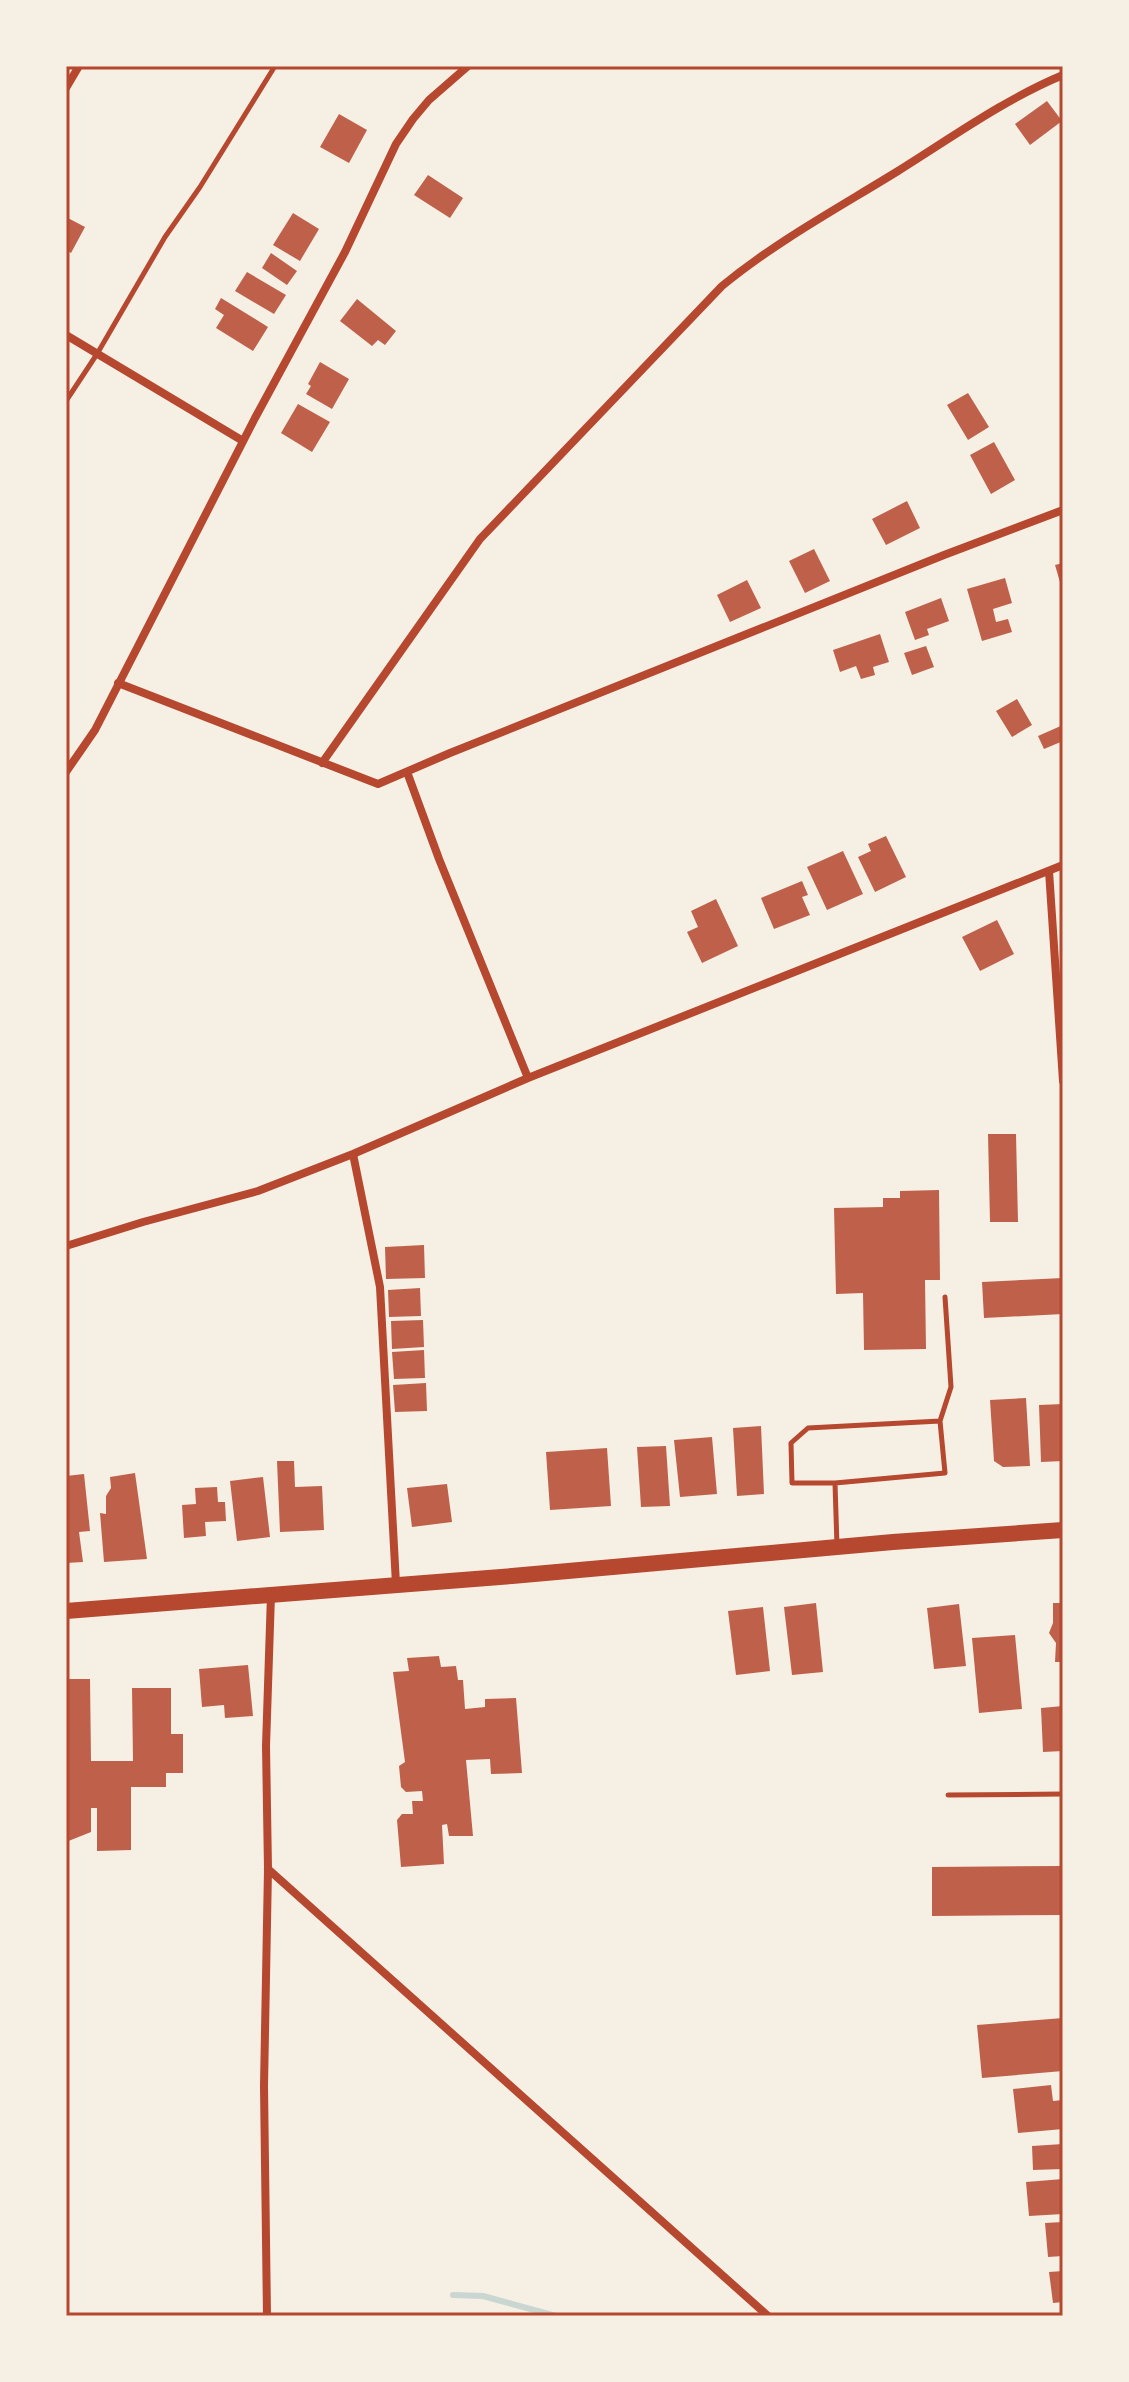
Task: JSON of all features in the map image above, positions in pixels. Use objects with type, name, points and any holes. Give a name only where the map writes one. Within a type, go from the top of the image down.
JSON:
[{"type":"main road","points":[[66,1611],[1063,1530]]},
{"type":"street","points":[[66,88],[79,66]]},
{"type":"street","points":[[66,772],[95,730],[243,441],[345,252],[396,144],[429,100],[468,66]]},
{"type":"street","points":[[322,763],[480,539],[722,286],[750,263],[810,224],[979,121],[1063,75]]},
{"type":"street","points":[[66,335],[243,441]]},
{"type":"street","points":[[118,683],[378,784],[479,741],[1063,510]]},
{"type":"street","points":[[407,772],[528,1078]]},
{"type":"street","points":[[66,1246],[258,1191],[353,1154],[528,1078],[1063,865]]},
{"type":"street","points":[[1049,871],[1063,1081]]},
{"type":"street","points":[[353,1154],[380,1287],[396,1585]]},
{"type":"street","points":[[267,2316],[264,2086],[268,1869],[266,1746],[271,1594]]},
{"type":"street","points":[[268,1869],[768,2316]]},
{"type":"lane","points":[[66,401],[165,237],[275,66]]},
{"type":"lane","points":[[940,1421],[808,1428],[791,1443],[792,1483],[835,1483],[945,1473],[940,1421],[951,1387],[945,1297]]},
{"type":"lane","points":[[835,1483],[837,1547]]},
{"type":"lane","points":[[948,1795],[1063,1794]]},
{"type":"building","points":[[1047,101],[1062,121],[1030,145],[1015,124]]},
{"type":"building","points":[[339,114],[367,130],[349,163],[320,147]]},
{"type":"building","points":[[428,175],[463,198],[450,218],[414,195]]},
{"type":"building","points":[[293,213],[319,229],[300,261],[273,245]]},
{"type":"building","points":[[66,217],[85,227],[71,253],[66,250]]},
{"type":"building","points":[[271,253],[297,271],[287,285],[262,268]]},
{"type":"building","points":[[247,272],[286,295],[274,314],[235,291]]},
{"type":"building","points":[[221,298],[268,327],[253,351],[216,328],[224,315],[215,309]]},
{"type":"building","points":[[357,299],[396,331],[385,345],[378,340],[372,346],[340,321]]},
{"type":"building","points":[[320,362],[349,379],[332,409],[306,394]]},
{"type":"building","points":[[968,393],[989,427],[968,440],[947,405]]},
{"type":"building","points":[[298,404],[330,422],[312,452],[281,433]]},
{"type":"building","points":[[994,442],[1015,480],[991,494],[970,455]]},
{"type":"building","points":[[907,501],[920,528],[886,545],[872,519]]},
{"type":"building","points":[[814,549],[830,581],[805,593],[789,561]]},
{"type":"building","points":[[1063,563],[1063,589],[1062,589],[1055,565]]},
{"type":"building","points":[[1005,578],[1012,603],[993,609],[996,622],[1008,619],[1012,632],[982,641],[967,589]]},
{"type":"building","points":[[747,580],[761,608],[730,622],[717,595]]},
{"type":"building","points":[[941,598],[949,621],[927,629],[929,635],[915,640],[905,612]]},
{"type":"building","points":[[880,634],[889,662],[873,667],[875,675],[861,679],[856,666],[840,672],[833,650]]},
{"type":"building","points":[[926,646],[934,667],[912,675],[904,653]]},
{"type":"building","points":[[1017,699],[1032,725],[1012,737],[996,711]]},
{"type":"building","points":[[1063,725],[1063,741],[1044,749],[1038,736]]},
{"type":"building","points":[[886,836],[906,877],[875,892],[858,857],[871,851],[868,844]]},
{"type":"building","points":[[843,851],[863,894],[827,910],[807,867]]},
{"type":"building","points":[[802,881],[808,895],[802,897],[810,915],[774,929],[761,898]]},
{"type":"building","points":[[716,899],[738,946],[702,963],[687,932],[698,927],[691,911]]},
{"type":"building","points":[[997,920],[1014,954],[980,971],[962,937]]},
{"type":"building","points":[[988,1134],[1016,1134],[1018,1222],[990,1222]]},
{"type":"building","points":[[939,1190],[940,1280],[925,1280],[926,1349],[864,1350],[863,1293],[836,1294],[834,1208],[883,1207],[883,1198],[900,1198],[900,1191]]},
{"type":"building","points":[[424,1245],[425,1278],[386,1279],[385,1247]]},
{"type":"building","points":[[1063,1278],[1063,1314],[984,1318],[982,1282]]},
{"type":"building","points":[[420,1288],[421,1316],[389,1317],[388,1290]]},
{"type":"building","points":[[423,1320],[424,1347],[392,1349],[391,1321]]},
{"type":"building","points":[[424,1350],[425,1378],[394,1379],[392,1352]]},
{"type":"building","points":[[426,1383],[427,1411],[395,1412],[393,1385]]},
{"type":"building","points":[[1026,1398],[1030,1466],[1003,1467],[994,1461],[990,1400]]},
{"type":"building","points":[[1063,1404],[1063,1461],[1041,1462],[1039,1405]]},
{"type":"building","points":[[761,1426],[764,1494],[737,1496],[733,1428]]},
{"type":"building","points":[[712,1437],[717,1494],[680,1497],[674,1440]]},
{"type":"building","points":[[666,1446],[670,1506],[641,1507],[637,1447]]},
{"type":"building","points":[[607,1448],[611,1506],[550,1510],[546,1452]]},
{"type":"building","points":[[277,1461],[294,1461],[295,1487],[322,1486],[324,1530],[280,1532]]},
{"type":"building","points":[[135,1473],[147,1559],[104,1562],[100,1513],[106,1514],[110,1477]]},
{"type":"building","points":[[84,1474],[90,1531],[79,1532],[83,1562],[66,1563],[66,1476]]},
{"type":"building","points":[[263,1477],[270,1537],[237,1541],[230,1481]]},
{"type":"building","points":[[447,1484],[452,1522],[412,1527],[407,1488]]},
{"type":"building","points":[[217,1487],[218,1502],[225,1502],[226,1521],[205,1522],[206,1536],[184,1538],[182,1505],[196,1504],[195,1488]]},
{"type":"building","points":[[816,1603],[823,1672],[792,1675],[784,1607]]},
{"type":"building","points":[[1053,1603],[1063,1603],[1063,1662],[1055,1662],[1056,1643],[1049,1633],[1053,1623]]},
{"type":"building","points":[[959,1604],[966,1666],[934,1669],[927,1608]]},
{"type":"building","points":[[763,1607],[770,1671],[736,1675],[728,1611]]},
{"type":"building","points":[[1015,1635],[1022,1709],[979,1713],[972,1638]]},
{"type":"building","points":[[439,1656],[441,1667],[456,1666],[458,1680],[463,1680],[465,1709],[485,1707],[485,1699],[516,1698],[522,1773],[491,1774],[490,1759],[466,1760],[473,1836],[449,1836],[447,1824],[442,1825],[444,1864],[401,1867],[397,1820],[402,1814],[413,1814],[412,1801],[423,1801],[422,1791],[406,1792],[401,1787],[399,1766],[405,1762],[393,1672],[409,1671],[407,1658]]},
{"type":"building","points":[[248,1665],[253,1716],[225,1718],[224,1705],[202,1707],[199,1669]]},
{"type":"building","points":[[66,1679],[90,1679],[91,1761],[133,1761],[132,1688],[171,1688],[171,1734],[183,1734],[183,1773],[166,1773],[166,1787],[131,1787],[131,1850],[97,1851],[97,1808],[91,1808],[91,1832],[66,1842]]},
{"type":"building","points":[[1063,1706],[1063,1751],[1043,1752],[1041,1708]]},
{"type":"building","points":[[1063,1866],[1063,1915],[932,1916],[932,1867]]},
{"type":"building","points":[[1063,2018],[1063,2071],[982,2078],[977,2025]]},
{"type":"building","points":[[1051,2085],[1053,2101],[1063,2100],[1063,2129],[1018,2133],[1013,2089]]},
{"type":"building","points":[[1063,2144],[1063,2169],[1033,2170],[1032,2146]]},
{"type":"building","points":[[1063,2179],[1063,2214],[1029,2216],[1026,2182]]},
{"type":"building","points":[[1063,2222],[1063,2256],[1048,2257],[1045,2223]]},
{"type":"building","points":[[1063,2271],[1063,2302],[1053,2303],[1049,2272]]},
{"type":"waterway","points":[[453,2295],[483,2296],[556,2316]]}]
